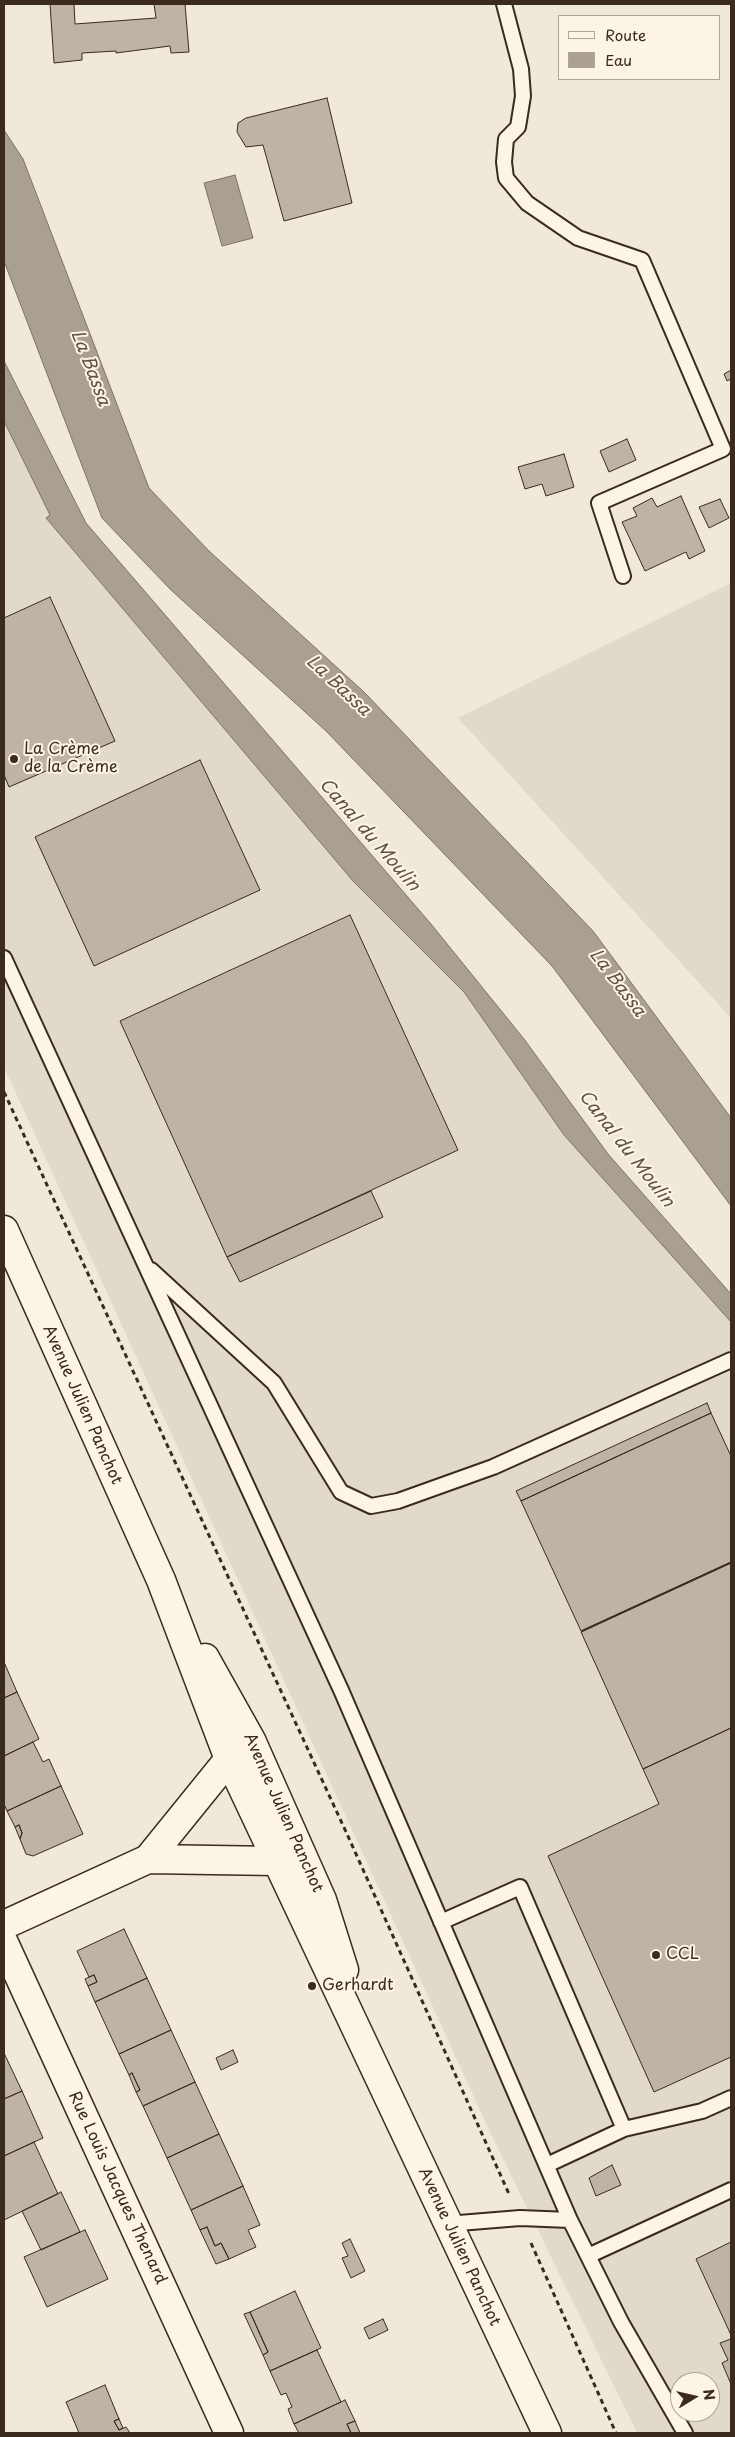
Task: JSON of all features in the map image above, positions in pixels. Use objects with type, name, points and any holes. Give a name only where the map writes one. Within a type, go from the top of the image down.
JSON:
[{"type":"main road","name":"Avenue Julien Panchot","points":[[4,1230],[161,1580],[229,1759],[547,2433]]},
{"type":"main road","name":"Avenue Julien Panchot","points":[[161,1580],[251,1740],[318,1891],[372,2060]]},
{"type":"main road","points":[[148,1859],[229,1759]]},
{"type":"main road","points":[[4,1925],[148,1859],[276,1860]]},
{"type":"main road","name":"Rue Louis Jacques Thenard","points":[[4,1943],[229,2433]]},
{"type":"lane","points":[[504,4],[521,69],[523,96],[518,127],[506,139],[504,162],[506,178],[527,203],[578,238],[642,260],[724,449],[599,503],[623,576]]},
{"type":"lane","points":[[4,958],[341,1690],[570,2220],[621,2322],[685,2433]]},
{"type":"lane","points":[[147,1266],[274,1383],[341,1492],[371,1506],[398,1501],[493,1466],[731,1360]]},
{"type":"lane","points":[[441,1922],[520,1887],[624,2129]]},
{"type":"lane","points":[[546,2165],[624,2129],[702,2111],[731,2098]]},
{"type":"lane","points":[[588,2256],[731,2190]]},
{"type":"lane","points":[[447,2224],[520,2218],[570,2220]]},
{"type":"path","points":[[4,1092],[347,1834],[616,2433]]},
{"type":"shaded area","points":[[4,421],[50,515],[46,518],[61,537],[353,881],[464,992],[564,1135],[731,1322],[731,2433],[637,2433],[489,2130],[4,1067]]},
{"type":"shaded area","points":[[731,583],[731,1018],[458,718]]},
{"type":"water","name":"La Bassa","points":[[4,130],[23,159],[149,488],[209,551],[364,692],[593,931],[731,1118],[731,1206],[552,966],[326,731],[171,590],[102,518],[4,261]]},
{"type":"water","points":[[235,175],[253,238],[222,246],[204,183]]},
{"type":"water","points":[[4,361],[86,523],[431,924],[524,1039],[608,1154],[731,1294],[731,1322],[564,1135],[464,992],[353,881],[46,518],[50,515],[4,421]]},
{"type":"building","points":[[50,4],[74,4],[75,24],[156,18],[154,4],[185,4],[189,52],[171,53],[170,46],[116,53],[116,51],[82,53],[82,60],[54,63]]},
{"type":"building","points":[[327,98],[352,203],[284,221],[263,145],[246,147],[237,132],[238,123],[246,118]]},
{"type":"building","points":[[731,370],[731,379],[727,381],[724,374]]},
{"type":"building","points":[[627,439],[636,460],[609,472],[600,451]]},
{"type":"building","points":[[564,454],[574,487],[546,496],[542,484],[525,489],[518,467]]},
{"type":"building","points":[[681,496],[705,551],[689,559],[686,552],[645,571],[622,522],[637,516],[633,508],[652,498],[657,507]]},
{"type":"building","points":[[720,499],[729,518],[709,528],[699,507]]},
{"type":"building","points":[[50,597],[115,741],[9,787],[4,775],[4,618]]},
{"type":"building","points":[[200,760],[260,890],[94,966],[35,837]]},
{"type":"building","points":[[350,915],[458,1150],[227,1257],[120,1021]]},
{"type":"building","points":[[371,1191],[383,1217],[240,1282],[227,1257]]},
{"type":"building","points":[[707,1403],[711,1413],[521,1501],[516,1491]]},
{"type":"building","points":[[711,1413],[731,1456],[731,1562],[581,1631],[521,1501]]},
{"type":"building","points":[[731,1563],[581,1632],[583,1630]]},
{"type":"building","points":[[731,1563],[731,1728],[643,1769],[581,1632]]},
{"type":"building","points":[[4,1662],[17,1692],[4,1698]]},
{"type":"building","points":[[17,1692],[39,1739],[4,1756],[4,1698]]},
{"type":"building","points":[[731,1728],[731,2057],[654,2092],[548,1856],[659,1804],[643,1769]]},
{"type":"building","points":[[33,1742],[43,1762],[49,1759],[61,1786],[7,1811],[4,1804],[4,1756]]},
{"type":"building","points":[[61,1786],[83,1834],[33,1856],[26,1854],[20,1839],[22,1833],[19,1825],[15,1827],[7,1811]]},
{"type":"building","points":[[19,1825],[22,1833],[20,1839],[15,1827]]},
{"type":"building","points":[[124,1929],[147,1978],[95,2002],[88,1986],[97,1982],[94,1975],[89,1977],[77,1951]]},
{"type":"building","points":[[94,1975],[97,1982],[88,1986],[85,1979]]},
{"type":"building","points":[[147,1978],[171,2030],[119,2054],[95,2002]]},
{"type":"building","points":[[171,2030],[195,2082],[143,2106],[136,2092],[140,2090],[132,2073],[129,2075],[119,2054]]},
{"type":"building","points":[[233,2050],[238,2062],[221,2070],[216,2058]]},
{"type":"building","points":[[4,2053],[22,2091],[4,2099]]},
{"type":"building","points":[[132,2073],[140,2090],[136,2092],[129,2075]]},
{"type":"building","points":[[195,2082],[219,2134],[167,2158],[143,2106]]},
{"type":"building","points":[[22,2091],[43,2138],[4,2156],[4,2099]]},
{"type":"building","points":[[219,2134],[243,2186],[191,2210],[167,2158]]},
{"type":"building","points":[[34,2142],[58,2194],[4,2220],[4,2156]]},
{"type":"building","points":[[612,2165],[621,2185],[596,2196],[589,2178]]},
{"type":"building","points":[[243,2186],[260,2225],[248,2230],[256,2247],[229,2259],[221,2243],[215,2246],[207,2227],[200,2230],[191,2210]]},
{"type":"building","points":[[61,2192],[80,2232],[41,2250],[22,2211]]},
{"type":"building","points":[[207,2227],[215,2246],[221,2243],[229,2259],[216,2264],[200,2230]]},
{"type":"building","points":[[85,2230],[108,2279],[47,2307],[24,2257]]},
{"type":"building","points":[[350,2239],[365,2271],[351,2278],[342,2258],[348,2256],[342,2243]]},
{"type":"building","points":[[731,2242],[731,2335],[696,2259]]},
{"type":"building","points":[[295,2291],[321,2348],[270,2371],[263,2355],[268,2352],[250,2312]]},
{"type":"building","points":[[250,2312],[268,2352],[263,2355],[244,2314]]},
{"type":"building","points":[[383,2319],[388,2330],[369,2339],[364,2328]]},
{"type":"building","points":[[731,2339],[731,2384],[722,2363],[728,2360],[720,2343]]},
{"type":"building","points":[[317,2350],[341,2402],[294,2424],[288,2409],[292,2407],[286,2393],[281,2395],[270,2371]]},
{"type":"building","points":[[105,2385],[119,2419],[114,2421],[119,2430],[126,2427],[130,2433],[79,2433],[66,2402]]},
{"type":"building","points":[[345,2400],[355,2421],[347,2424],[351,2433],[299,2433],[294,2424]]},
{"type":"building","points":[[119,2419],[123,2428],[119,2430],[114,2421]]},
{"type":"building","points":[[355,2421],[360,2433],[351,2433],[347,2424]]},
{"type":"place","name":"La Crème de la Crème","points":[[14,759]]},
{"type":"place","name":"CCL","points":[[656,1955]]},
{"type":"place","name":"Gerhardt","points":[[312,1986]]},
{"type":"water label","name":"Canal du Moulin","points":[[369,835]]},
{"type":"water label","name":"Canal du Moulin","points":[[626,1149]]}]
